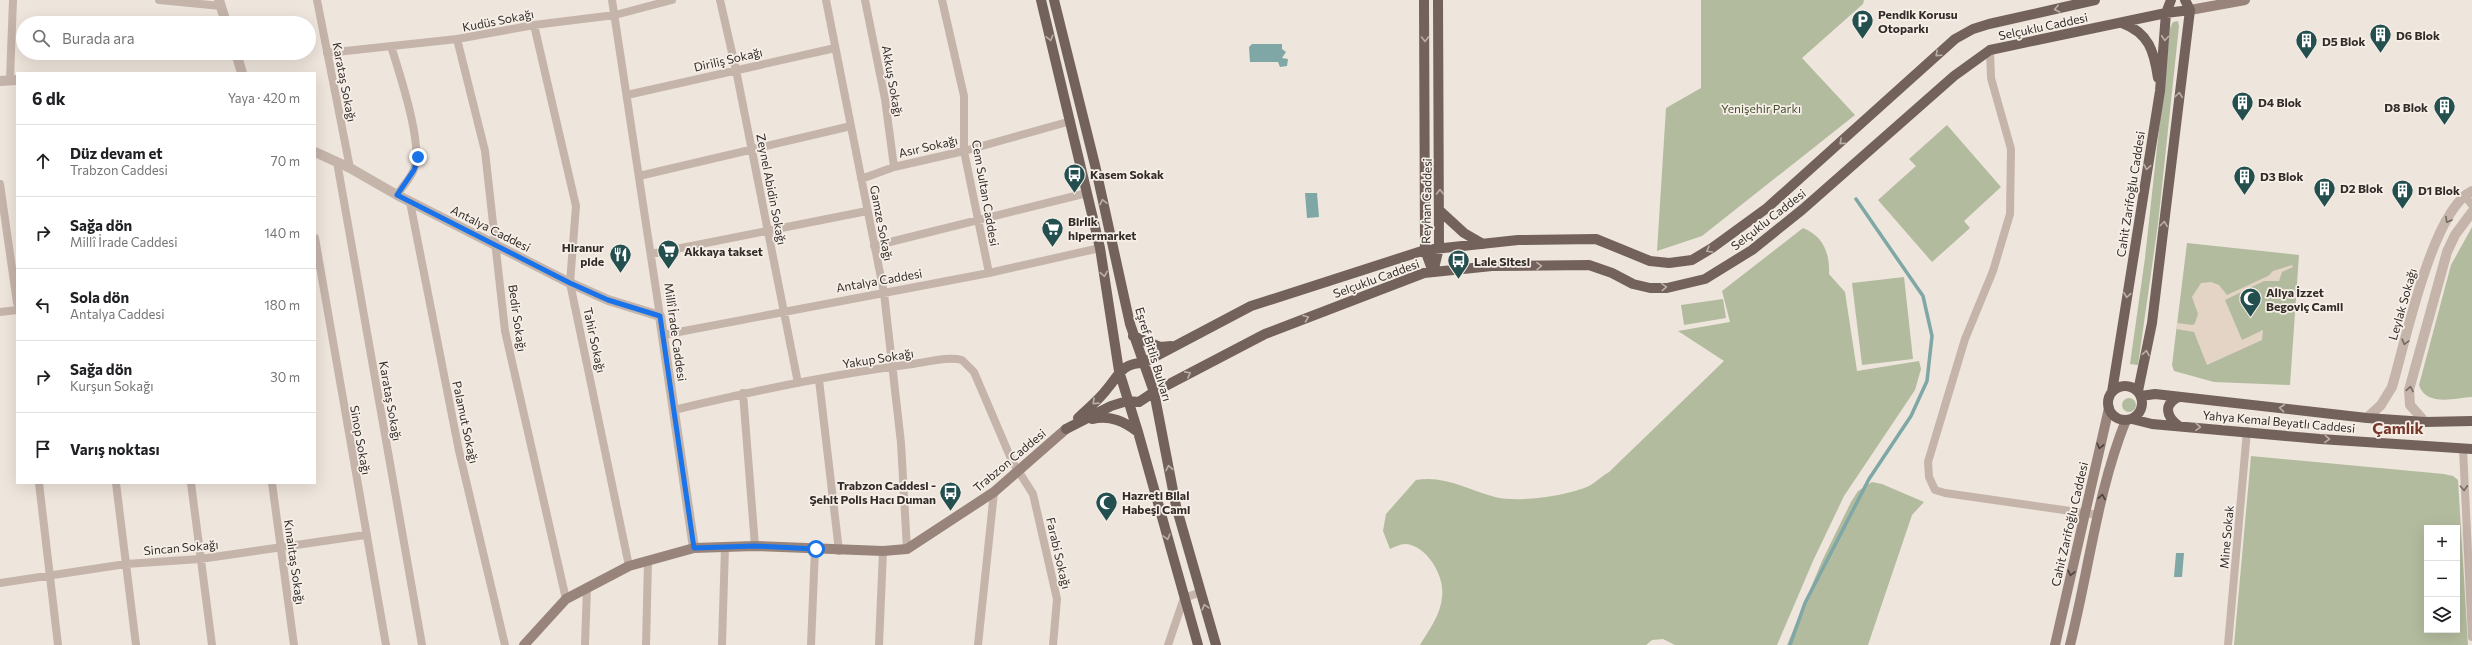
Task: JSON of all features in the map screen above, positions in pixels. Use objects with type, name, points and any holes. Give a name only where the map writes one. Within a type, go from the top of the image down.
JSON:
[{"type":"main road","points":[[1041,0],[1071,120],[1100,248],[1118,371],[1138,432],[1198,645]]},
{"type":"main road","name":"Eşref Bitlis Bulvarı","points":[[1054,0],[1095,165],[1133,336],[1154,392],[1176,506],[1216,645]]},
{"type":"main road","name":"Reyhan Caddesi","points":[[1424,0],[1425,250],[1433,272]]},
{"type":"main road","name":"Reyhan Caddesi","points":[[1433,272],[1440,248],[1438,0]]},
{"type":"main road","name":"Selçuklu Caddesi","points":[[1118,371],[1130,364],[1143,363],[1252,306],[1425,250],[1526,240],[1596,239],[1650,261],[1669,262],[1692,260],[1739,230],[1773,203],[1955,39],[1972,29],[1989,24],[2095,0]]},
{"type":"main road","name":"Cahit Zarifoğlu Caddesi","points":[[2112,392],[2160,90],[2166,13],[2171,0]]},
{"type":"main road","points":[[2070,645],[2099,515],[2103,488],[2114,448],[2129,420],[2142,407],[2140,394],[2152,323],[2190,10],[2185,0]]},
{"type":"main road","name":"Selçuklu Caddesi","points":[[1066,429],[1089,416],[1127,401],[1139,402],[1154,392],[1266,334],[1424,273],[1492,266],[1589,265],[1612,273],[1633,284],[1650,288],[1667,288],[1705,279],[1758,246],[1803,209],[1954,76],[1990,50],[2166,13],[2245,0]]},
{"type":"main road","points":[[2122,23],[2135,28],[2148,42],[2156,67],[2160,90]]},
{"type":"main road","points":[[1440,211],[1464,233],[1484,244]]},
{"type":"main road","points":[[1133,336],[1160,347],[1175,346]]},
{"type":"main road","name":"Trabzon Caddesi","points":[[524,645],[566,599],[587,587],[630,566],[694,548],[755,546],[839,551],[883,551],[906,549],[994,492],[1066,429],[1107,390],[1118,371]]},
{"type":"main road","points":[[2129,420],[2115,417],[2108,408],[2109,397],[2112,392],[2122,386],[2133,387],[2140,394]]},
{"type":"main road","name":"Yahya Kemal Beyatlı Caddesi","points":[[2140,394],[2155,394],[2367,418],[2425,422],[2472,421]]},
{"type":"main road","points":[[2179,397],[2169,404],[2167,412],[2169,418],[2179,426]]},
{"type":"main road","name":"Cahit Zarifoğlu Caddesi","points":[[2055,645],[2083,514],[2108,408]]},
{"type":"main road","points":[[1066,429],[1086,420],[1102,416],[1117,419],[1138,432]]},
{"type":"main road","name":"Yahya Kemal Beyatlı Caddesi","points":[[2129,420],[2179,426],[2468,449]]},
{"type":"street","points":[[9,80],[13,0]]},
{"type":"street","points":[[159,0],[220,3],[224,16]]},
{"type":"street","name":"Karataş Sokağı","points":[[317,0],[350,168]]},
{"type":"street","name":"Millî İrade Caddesi","points":[[612,0],[694,548]]},
{"type":"street","name":"Kudüs Sokağı","points":[[327,53],[457,39],[534,25],[615,15],[672,0]]},
{"type":"street","name":"Zeynel Abidin Sokağı","points":[[720,0],[736,70],[785,311],[798,383]]},
{"type":"street","name":"Gamze Sokağı","points":[[826,0],[884,293],[894,367],[901,443],[906,549]]},
{"type":"street","name":"Akkuş Sokağı","points":[[865,0],[885,99],[894,167]]},
{"type":"street","name":"Cem Sultan Caddesi","points":[[942,0],[964,96],[964,151],[989,273]]},
{"type":"street","name":"Tahir Sokağı","points":[[534,25],[576,206],[570,283],[630,566]]},
{"type":"street","name":"Bedir Sokağı","points":[[457,39],[485,151],[497,246],[505,331],[566,599]]},
{"type":"street","points":[[391,46],[408,106],[418,157],[414,170],[397,195]]},
{"type":"street","name":"Diriliş Sokağı","points":[[627,95],[835,48]]},
{"type":"street","points":[[1990,50],[1991,78],[2011,149],[2010,214],[1993,271],[1965,339],[1943,409],[1928,462],[1929,477],[1935,490],[1945,493],[2083,514],[2099,515]]},
{"type":"street","points":[[238,60],[242,72]]},
{"type":"street","name":"Asır Sokağı","points":[[861,178],[894,167],[964,151],[1071,120]]},
{"type":"street","points":[[639,176],[851,126]]},
{"type":"street","name":"Antalya Caddesi","points":[[316,152],[350,168],[410,202],[570,283],[608,300],[660,316]]},
{"type":"street","name":"Karataş Sokağı","points":[[337,162],[422,645]]},
{"type":"street","points":[[0,184],[16,296]]},
{"type":"street","points":[[874,246],[979,222],[1087,193]]},
{"type":"street","name":"Leylak Sokağı","points":[[2468,193],[2472,205]]},
{"type":"street","name":"Leylak Sokağı","points":[[2367,418],[2381,405],[2392,388],[2427,262],[2446,222],[2468,193]]},
{"type":"street","name":"Palamut Sokağı","points":[[410,202],[459,451],[504,645]]},
{"type":"street","points":[[651,254],[867,211]]},
{"type":"street","points":[[2425,422],[2410,405],[2409,390],[2447,252],[2455,234],[2472,212]]},
{"type":"street","name":"Sinop Sokağı","points":[[316,244],[365,535],[386,645]]},
{"type":"street","name":"Antalya Caddesi","points":[[663,335],[989,273],[1100,248]]},
{"type":"street","points":[[0,312],[16,310]]},
{"type":"street","name":"Yakup Sokağı","points":[[674,410],[743,393],[798,383],[894,367],[958,359],[965,362],[974,372],[1012,461],[1019,471]]},
{"type":"street","points":[[819,380],[839,551]]},
{"type":"street","points":[[743,393],[755,546]]},
{"type":"street","name":"Mine Sokak","points":[[2228,645],[2247,431]]},
{"type":"street","points":[[2468,449],[2472,636]]},
{"type":"street","name":"Farabi Sokağı","points":[[1019,471],[1033,494],[1057,598],[1052,645]]},
{"type":"street","points":[[39,484],[58,645]]},
{"type":"street","points":[[116,484],[136,645]]},
{"type":"street","points":[[191,484],[212,645]]},
{"type":"street","name":"Kınalıtaş Sokağı","points":[[272,484],[294,645]]},
{"type":"street","points":[[978,645],[994,492]]},
{"type":"street","name":"Sincan Sokağı","points":[[0,583],[126,564],[200,559],[365,535]]},
{"type":"street","points":[[722,645],[725,547]]},
{"type":"street","points":[[811,645],[816,549]]},
{"type":"street","points":[[879,645],[883,551]]},
{"type":"street","points":[[646,645],[648,561]]},
{"type":"street","points":[[585,645],[587,587]]},
{"type":"street","points":[[1168,645],[1184,598],[1201,592]]},
{"type":"green space","name":"Yenişehir Parkı","points":[[1701,0],[1864,0],[1863,4],[1802,58],[1855,115],[1702,236],[1657,251],[1666,108],[1701,88]]},
{"type":"green space","points":[[2178,21],[2179,26],[2158,224],[2138,365],[2130,364],[2145,258],[2170,28],[2173,22]]},
{"type":"green space","points":[[1947,125],[2001,187],[1964,221],[1970,228],[1932,262],[1878,200],[1916,166],[1909,159]]},
{"type":"green space","points":[[2472,227],[2472,397],[2442,400],[2434,399],[2423,392],[2419,385],[2451,265]]},
{"type":"green space","points":[[1803,228],[1816,236],[1824,246],[1828,259],[1829,274],[1845,292],[1857,371],[1919,361],[1921,369],[1915,390],[1844,496],[1813,561],[1777,645],[1675,645],[1663,639],[1652,640],[1646,645],[1420,645],[1434,622],[1441,603],[1442,590],[1439,574],[1430,559],[1418,548],[1405,544],[1390,549],[1383,531],[1386,514],[1416,480],[1426,479],[1446,481],[1505,499],[1542,498],[1580,490],[1589,486],[1609,472],[1724,361],[1678,331],[1730,322],[1722,291]]},
{"type":"green space","points":[[2187,243],[2299,255],[2290,385],[2214,382],[2174,371],[2172,365]]},
{"type":"green space","points":[[1904,277],[1913,359],[1862,365],[1852,283]]},
{"type":"green space","points":[[1723,299],[1726,318],[1684,325],[1681,305]]},
{"type":"green space","points":[[2126,398],[2132,398],[2136,402],[2136,408],[2132,412],[2126,412],[2122,408],[2122,402]]},
{"type":"green space","points":[[2251,456],[2444,474],[2453,476],[2458,480],[2468,645],[2234,645]]},
{"type":"green space","points":[[1872,482],[1882,484],[1924,502],[1912,515],[1868,645],[1787,645],[1822,561],[1851,502],[1858,491]]},
{"type":"shaded area","points":[[2292,265],[2293,267],[2282,272],[2279,281],[2264,281],[2225,300],[2242,340],[2263,330],[2262,340],[2207,365],[2194,332],[2176,329],[2177,323],[2193,325],[2195,323],[2198,314],[2192,297],[2201,283],[2211,282],[2219,285],[2227,295],[2268,276],[2273,271]]},
{"type":"water","points":[[1252,44],[1282,44],[1282,49],[1286,52],[1282,58],[1288,59],[1287,66],[1280,67],[1278,62],[1250,62],[1249,47]]},
{"type":"water","points":[[1305,193],[1317,193],[1319,217],[1307,218]]},
{"type":"water","points":[[2176,553],[2184,553],[2182,577],[2174,577]]},
{"type":"waterway","points":[[1790,645],[1805,603],[1869,479],[1911,416],[1927,381],[1932,336],[1923,296],[1856,199]]},
{"type":"place","name":"Pendik Korusu Otoparkı","points":[[1863,40]]},
{"type":"place","name":"D6 Blok","points":[[2381,54]]},
{"type":"place","name":"D5 Blok","points":[[2306,60]]},
{"type":"place","name":"D4 Blok","points":[[2243,122]]},
{"type":"place","name":"D8 Blok","points":[[2444,126]]},
{"type":"place","name":"Kasem Sokak","points":[[1074,194]]},
{"type":"place","name":"D3 Blok","points":[[2244,196]]},
{"type":"place","name":"D2 Blok","points":[[2325,208]]},
{"type":"place","name":"D1 Blok","points":[[2402,210]]},
{"type":"place","name":"Birlik hipermarket","points":[[1053,248]]},
{"type":"place","name":"Akkaya takset","points":[[669,270]]},
{"type":"place","name":"Hiranur pide","points":[[620,274]]},
{"type":"place","name":"Lale Sitesi","points":[[1458,280]]},
{"type":"place","name":"Aliya İzzet Begoviç Camii","points":[[2251,318]]},
{"type":"place","name":"Trabzon Caddesi - Şehit Polis Hacı Duman","points":[[951,512]]},
{"type":"place","name":"Hazreti Bilal Habeşi Cami","points":[[1107,522]]},
{"type":"district","name":"Çamlık","points":[[2398,427]]},
{"type":"route","points":[[418,157],[414,170],[397,195],[570,283],[608,300],[660,316],[694,548],[755,546],[816,549]]}]
